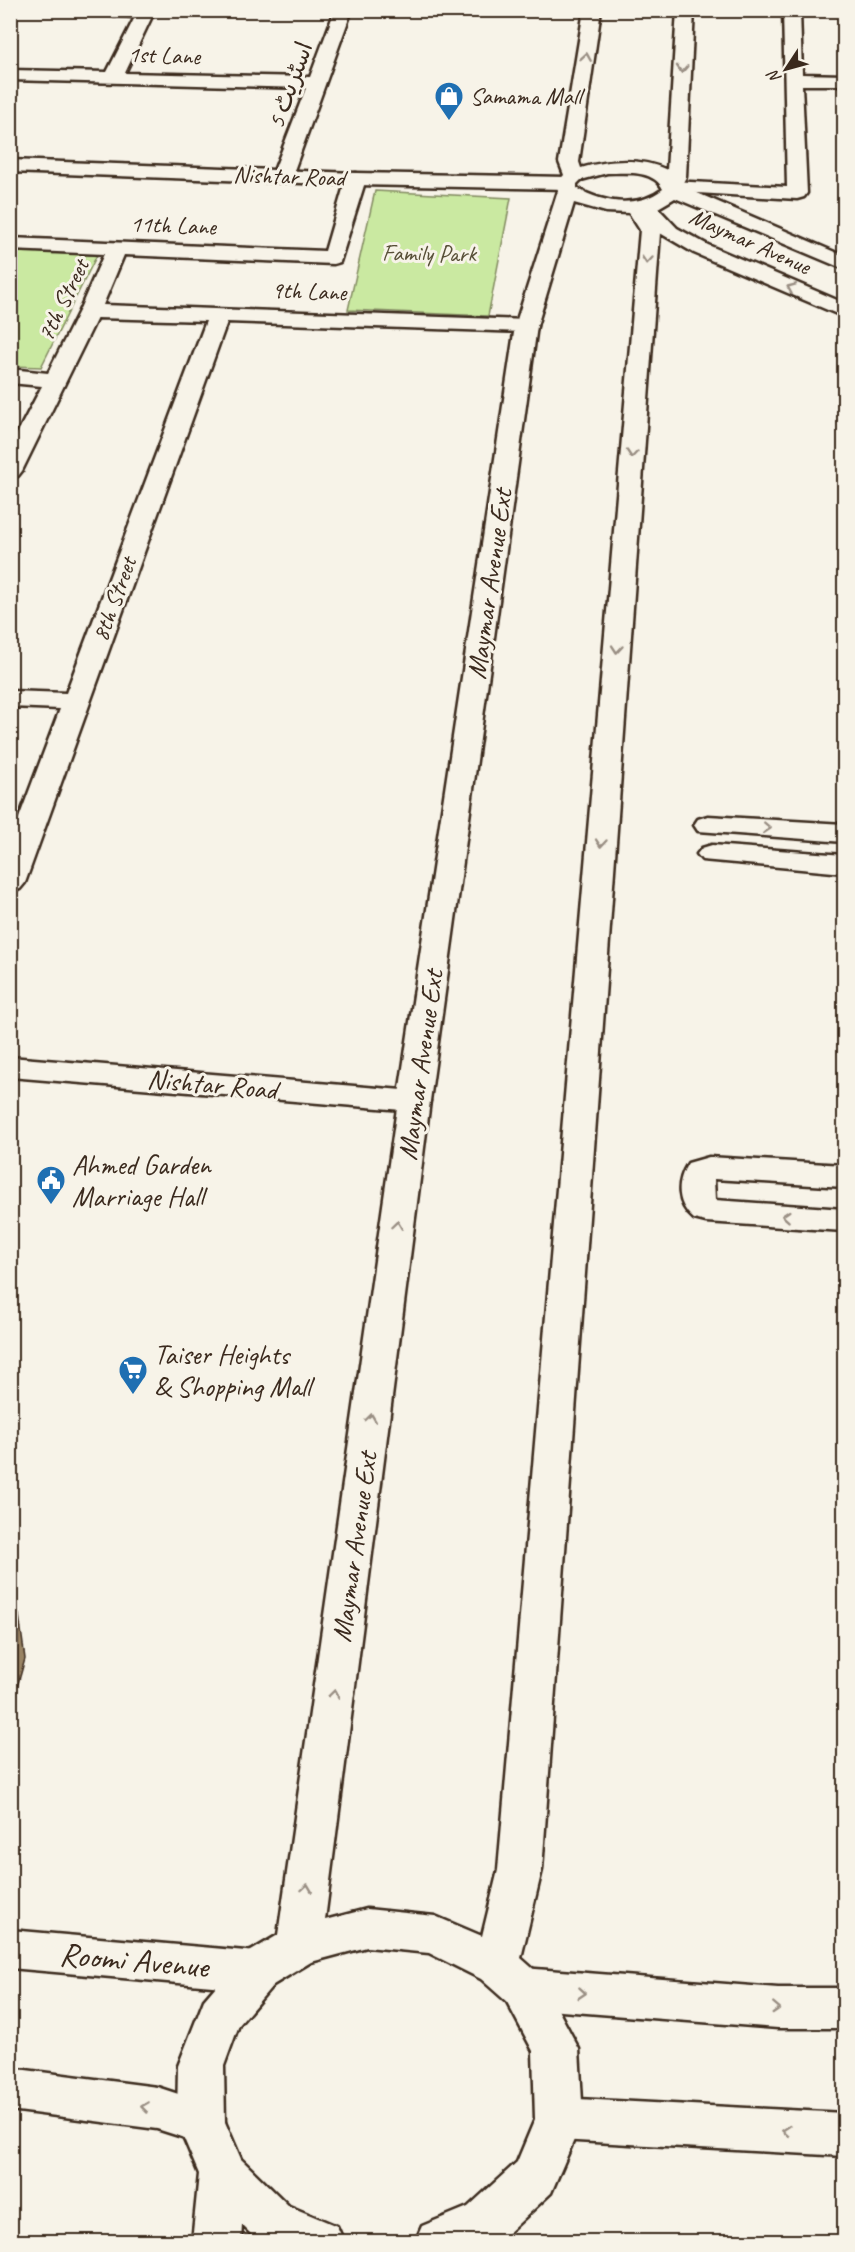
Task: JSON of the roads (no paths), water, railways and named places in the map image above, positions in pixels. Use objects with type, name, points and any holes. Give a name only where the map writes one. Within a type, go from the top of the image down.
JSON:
[{"type":"main road","points":[[100,10],[146,11],[114,77]]},
{"type":"main road","name":"اسٹریٹ 5","points":[[282,176],[344,10]]},
{"type":"main road","name":"Maymar Avenue Ext","points":[[299,1946],[414,1101],[525,326],[570,183],[569,162],[593,10]]},
{"type":"main road","points":[[570,183],[577,198],[593,204],[639,206],[667,198],[676,177],[686,10]]},
{"type":"main road","points":[[672,187],[797,193],[791,10]]},
{"type":"main road","name":"1st Lane","points":[[10,75],[317,83]]},
{"type":"main road","points":[[793,79],[844,81]]},
{"type":"main road","name":"Nishtar Road","points":[[10,166],[356,179],[570,183]]},
{"type":"main road","name":"Maymar Avenue","points":[[570,183],[606,167],[646,170],[662,176],[672,187],[844,263]]},
{"type":"main road","name":"11th Lane","points":[[10,244],[333,258],[356,179]]},
{"type":"main road","points":[[439,2241],[487,2232],[534,2177],[559,2119],[556,2049],[510,1977],[650,230],[639,206]]},
{"type":"main road","name":"Maymar Avenue","points":[[639,206],[670,232],[701,249],[844,311]]},
{"type":"main road","name":"7th Street","points":[[10,471],[90,311],[117,248]]},
{"type":"main road","name":"9th Lane","points":[[90,311],[525,326]]},
{"type":"main road","name":"8th Street","points":[[10,883],[22,819],[76,702],[219,315]]},
{"type":"main road","points":[[10,376],[54,380]]},
{"type":"main road","points":[[10,699],[76,702]]},
{"type":"main road","points":[[708,825],[844,833]]},
{"type":"main road","points":[[712,854],[844,864]]},
{"type":"main road","name":"Nishtar Road","points":[[10,1067],[414,1101]]},
{"type":"main road","points":[[844,1176],[710,1167],[700,1171],[696,1178],[696,1201],[700,1208],[706,1211],[844,1220]]},
{"type":"main road","points":[[320,2241],[272,2222],[223,2174],[201,2122],[201,2066],[220,2014],[258,1971],[299,1946],[367,1928],[435,1935],[510,1977],[778,2008],[844,2008]]},
{"type":"main road","name":"Roomi Avenue","points":[[10,1949],[258,1971]]},
{"type":"main road","points":[[10,2089],[157,2108],[201,2122]]},
{"type":"main road","points":[[559,2119],[844,2135]]},
{"type":"main road","points":[[216,2241],[223,2174]]},
{"type":"place","name":"Samama Mall","points":[[449,122]]},
{"type":"place","name":"Ahmed Garden Marriage Hall","points":[[51,1206]]},
{"type":"place","name":"Taiser Heights & Shopping Mall","points":[[133,1396]]},
{"type":"park label","name":"Family Park","points":[[429,253]]}]
